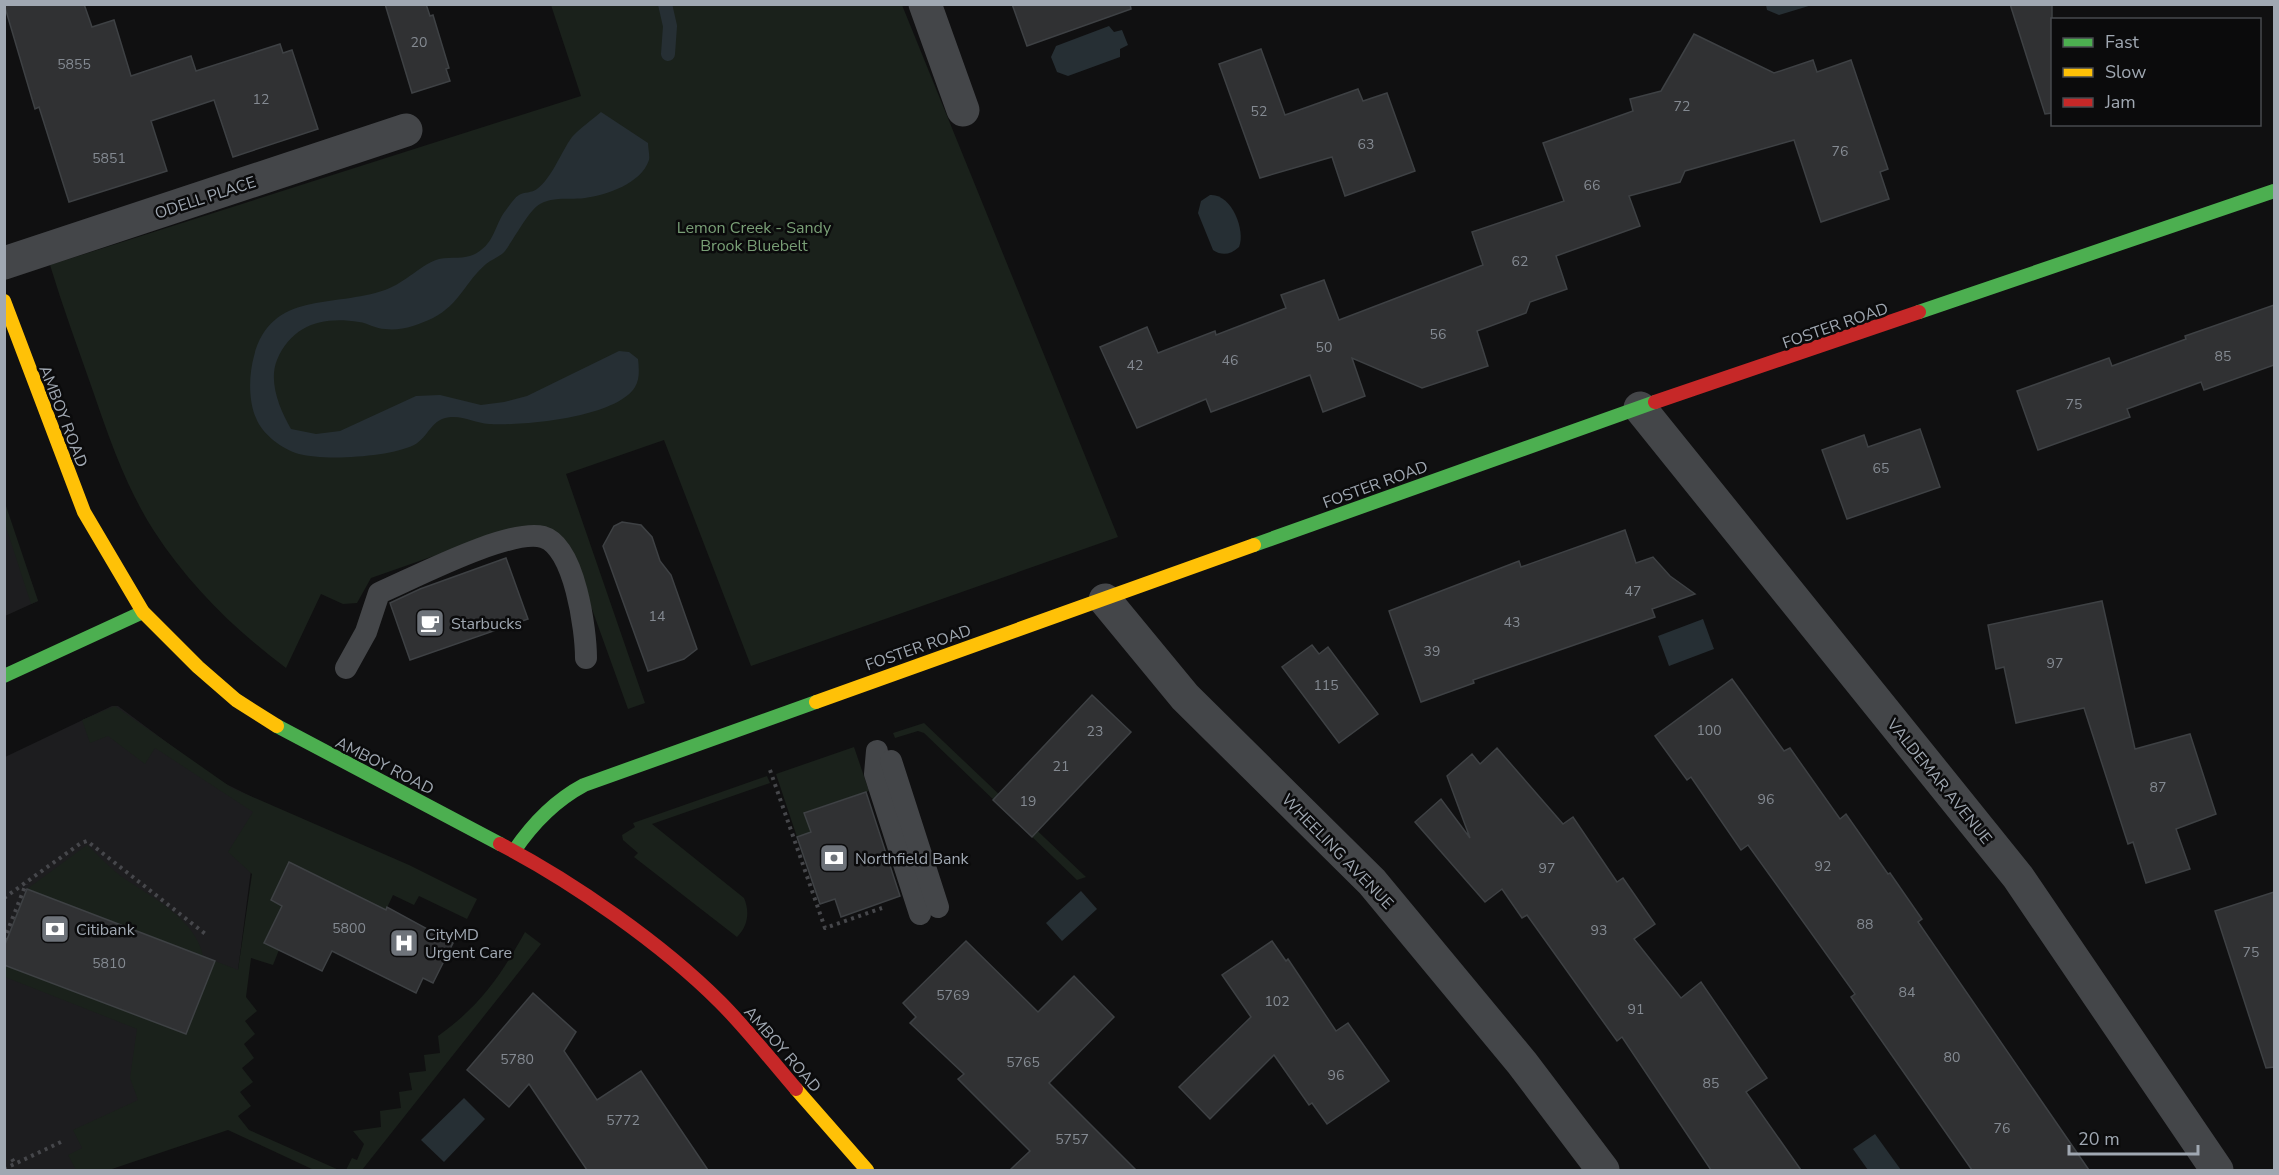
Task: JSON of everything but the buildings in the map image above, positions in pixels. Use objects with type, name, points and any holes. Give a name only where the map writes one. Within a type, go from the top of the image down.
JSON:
[{"type":"street","points":[[925,4],[963,110]]},
{"type":"street","name":"ODELL PLACE","points":[[4,262],[406,130]]},
{"type":"street","name":"FOSTER ROAD","points":[[513,851],[538,817],[563,795],[584,784],[1640,408],[2274,192]]},
{"type":"street","name":"AMBOY ROAD","points":[[4,301],[84,512],[143,612],[198,667],[236,700],[309,745],[513,851],[581,892],[663,953],[720,1002],[867,1170]]},
{"type":"street","name":"VALDEMAR AVENUE","points":[[1640,408],[2018,878],[2217,1170]]},
{"type":"street","name":"WHEELING AVENUE","points":[[1105,600],[1185,697],[1372,882],[1522,1063],[1603,1170]]},
{"type":"street","points":[[4,676],[143,612]]},
{"type":"lane","points":[[346,668],[366,632],[379,593],[495,544],[530,536],[545,538],[556,546],[565,564],[582,607],[586,658]]},
{"type":"lane","points":[[884,756],[929,911]]},
{"type":"path","points":[[770,770],[825,928],[891,904]]},
{"type":"path","points":[[4,898],[87,841],[208,936]]},
{"type":"path","points":[[4,940],[27,882]]},
{"type":"path","points":[[4,1169],[61,1142]]},
{"type":"path","points":[[12,1159],[15,1164]]},
{"type":"shaded area","points":[[1766,4],[1812,5],[1779,15],[1767,10]]},
{"type":"shaded area","points":[[1109,26],[1114,32],[1122,30],[1128,45],[1120,49],[1120,57],[1068,76],[1057,72],[1051,57],[1056,46]]},
{"type":"shaded area","points":[[601,112],[648,143],[649,160],[639,176],[622,187],[603,194],[585,198],[551,200],[540,204],[526,218],[505,251],[486,264],[456,300],[433,318],[398,329],[382,329],[359,322],[333,320],[321,322],[300,331],[283,348],[277,360],[274,377],[276,396],[291,429],[316,434],[340,431],[416,396],[440,395],[481,405],[527,396],[619,351],[629,352],[638,359],[637,384],[625,398],[589,413],[544,421],[489,424],[461,418],[444,418],[434,424],[414,445],[390,452],[357,457],[299,454],[280,445],[263,430],[253,411],[250,379],[254,356],[262,335],[274,320],[289,311],[307,305],[385,290],[433,261],[466,257],[476,253],[486,246],[503,215],[517,196],[535,190],[542,184],[552,172],[572,137]]},
{"type":"shaded area","points":[[1210,195],[1224,200],[1235,214],[1241,240],[1239,247],[1232,252],[1223,254],[1213,250],[1198,213],[1201,201]]},
{"type":"shaded area","points":[[4,503],[38,601],[5,616],[4,616]]},
{"type":"shaded area","points":[[1703,619],[1714,649],[1669,666],[1658,636]]},
{"type":"shaded area","points":[[112,706],[118,706],[216,779],[260,801],[238,970],[109,1170],[5,1170],[5,757]]},
{"type":"shaded area","points":[[1081,891],[1097,909],[1062,941],[1046,923]]},
{"type":"shaded area","points":[[464,1098],[485,1119],[444,1162],[421,1140]]},
{"type":"shaded area","points":[[1875,1134],[1901,1170],[1868,1170],[1853,1149]]},
{"type":"green space","name":"Lemon Creek - Sandy Brook Bluebelt","points":[[551,5],[902,5],[1118,537],[751,666],[664,440],[566,474],[645,703],[628,709],[570,548],[505,531],[371,578],[357,603],[343,604],[321,594],[286,668],[231,622],[182,570],[154,531],[135,498],[106,429],[50,265],[581,96]]},
{"type":"green space","points":[[5,503],[38,601],[31,604],[5,524]]},
{"type":"green space","points":[[115,706],[232,788],[409,865],[477,899],[467,919],[419,896],[414,905],[393,895],[386,910],[289,863],[271,900],[282,906],[264,942],[279,950],[273,965],[251,958],[246,997],[257,1011],[245,1021],[255,1034],[244,1044],[254,1058],[242,1068],[253,1082],[240,1092],[251,1106],[238,1116],[249,1130],[339,1170],[314,1170],[228,1130],[109,1170],[76,1170],[68,1155],[82,1148],[73,1130],[138,1100],[130,1078],[137,1029],[5,977],[4,965],[186,1034],[215,961],[238,970],[252,874],[228,852],[253,812],[155,748],[145,764],[108,736],[90,743],[82,720]]},
{"type":"green space","points":[[924,723],[1086,877],[1077,880],[924,733],[918,731],[895,738],[893,733]]},
{"type":"green space","points":[[854,747],[869,791],[805,812],[811,832],[797,837],[776,774]]},
{"type":"green space","points":[[767,776],[770,783],[652,824],[744,898],[747,919],[737,937],[634,857],[638,853],[623,840],[622,835],[635,827],[633,823]]},
{"type":"green space","points":[[87,845],[120,875],[183,921],[199,943],[203,956],[27,889]]},
{"type":"green space","points":[[525,932],[541,944],[362,1170],[346,1170],[352,1158],[357,1160],[364,1144],[353,1131],[381,1127],[380,1111],[401,1108],[399,1092],[412,1090],[409,1073],[426,1071],[424,1055],[440,1053],[438,1036],[453,1025],[488,990]]},
{"type":"waterway","points":[[665,4],[670,26],[668,54]]},
{"type":"traffic: fast","points":[[1919,312],[2274,191]]},
{"type":"traffic: fast","points":[[1254,545],[1655,402]]},
{"type":"traffic: fast","points":[[4,676],[143,612]]},
{"type":"traffic: fast","points":[[514,851],[545,814],[563,798],[584,785],[816,702]]},
{"type":"traffic: fast","points":[[277,726],[500,844]]},
{"type":"traffic: slow","points":[[4,301],[84,512],[143,612],[198,667],[236,700],[277,726]]},
{"type":"traffic: slow","points":[[816,702],[1254,545]]},
{"type":"traffic: slow","points":[[796,1089],[867,1170]]},
{"type":"traffic: jam","points":[[1655,402],[1919,312]]},
{"type":"traffic: jam","points":[[500,844],[586,895],[671,958],[730,1012],[796,1089]]},
{"type":"place","name":"Starbucks","points":[[430,623]]},
{"type":"place","name":"Northfield Bank","points":[[834,858]]},
{"type":"place","name":"Citibank","points":[[55,929]]},
{"type":"place","name":"CityMD Urgent Care","points":[[404,943]]}]
